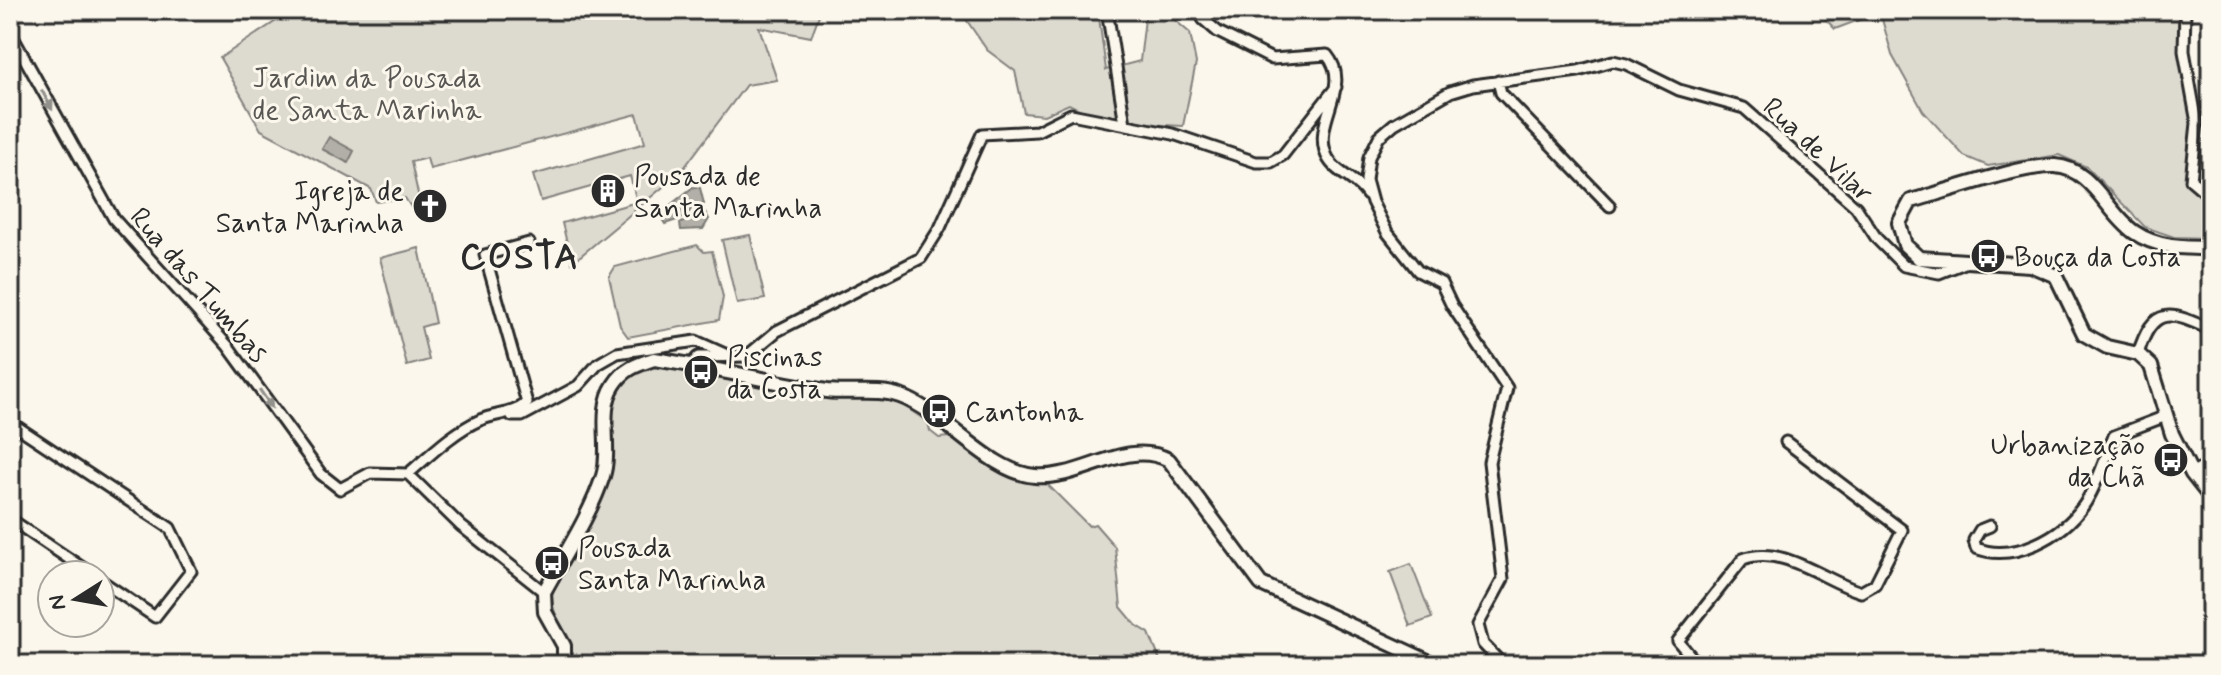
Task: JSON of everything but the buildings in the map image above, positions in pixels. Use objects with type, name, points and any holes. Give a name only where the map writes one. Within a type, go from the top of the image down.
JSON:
[{"type":"street","points":[[1107,10],[1125,124]]},
{"type":"street","points":[[1202,10],[1203,19],[1218,32],[1272,59],[1327,55],[1335,65],[1336,87],[1324,149],[1331,165],[1353,178],[1372,202]]},
{"type":"street","points":[[2185,10],[2184,51],[2197,123],[2191,180],[2211,197]]},
{"type":"street","name":"Rua das Tumbas","points":[[10,32],[114,219],[235,354],[321,474],[340,489],[370,473],[408,474]]},
{"type":"street","name":"Rua de Vilar","points":[[1503,665],[1483,644],[1478,625],[1481,614],[1501,589],[1503,579],[1489,462],[1507,388],[1452,306],[1441,283],[1418,271],[1404,256],[1372,202],[1366,180],[1369,157],[1379,137],[1394,124],[1450,92],[1498,81],[1578,71],[1613,61],[1679,90],[1744,108],[1856,207],[1877,239],[1904,266],[1939,273],[1967,262]]},
{"type":"street","points":[[1498,81],[1501,93],[1610,206]]},
{"type":"street","points":[[692,364],[698,357],[726,354],[747,356],[777,331],[921,258],[940,228],[982,134],[1037,131],[1071,114],[1173,134],[1256,162],[1271,162],[1283,155],[1336,87]]},
{"type":"street","points":[[2211,248],[2180,248],[2153,243],[2132,231],[2081,175],[2057,166],[1911,201],[1899,223],[1905,245],[1919,258],[2030,265],[2056,276],[2084,334],[2107,347],[2138,354],[2151,366],[2166,416],[2192,474],[2211,498]]},
{"type":"street","points":[[529,243],[485,255],[527,403],[517,411],[481,420],[452,437],[408,474],[461,526],[544,592]]},
{"type":"street","points":[[2138,354],[2146,328],[2162,317],[2181,316],[2211,330]]},
{"type":"street","points":[[496,416],[522,416],[578,386],[598,364],[617,353],[696,341],[726,354]]},
{"type":"street","points":[[564,665],[564,646],[545,612],[544,592],[603,476],[608,445],[605,406],[613,387],[629,367],[654,359],[830,391],[897,395],[1004,464],[1031,476],[1056,477],[1132,453],[1151,451],[1169,460],[1261,584],[1436,665]]},
{"type":"street","points":[[1990,526],[1980,530],[1974,540],[1976,548],[1993,555],[2037,546],[2084,506],[2114,436],[2166,416]]},
{"type":"street","points":[[10,422],[170,528],[191,571],[155,617],[116,591]]},
{"type":"street","points":[[1698,665],[1678,641],[1743,559],[1757,554],[1800,563],[1861,592],[1875,584],[1902,530],[1786,442]]},
{"type":"street","points":[[2192,474],[2211,462]]},
{"type":"street","points":[[10,519],[69,559]]},
{"type":"street","points":[[2206,665],[2211,655]]},
{"type":"street","points":[[10,658],[14,665]]},
{"type":"green space","name":"Jardim da Pousada de Santa Marinha","points":[[293,10],[820,12],[811,37],[759,27],[777,80],[746,85],[681,172],[572,263],[562,223],[637,202],[630,176],[541,201],[533,175],[645,143],[637,114],[430,169],[427,158],[411,162],[420,203],[411,207],[405,198],[376,202],[371,189],[261,130],[220,58]]},
{"type":"green space","points":[[1098,10],[1106,70],[1140,61],[1146,10],[1163,10],[1190,33],[1196,63],[1183,126],[1105,122],[1069,104],[1044,115],[1024,113],[1015,71],[987,50],[961,12]]},
{"type":"green space","points":[[1817,10],[2185,10],[2183,33],[2198,139],[2211,140],[2211,238],[2174,237],[2145,227],[2087,167],[2059,155],[1988,166],[1964,156],[1923,111],[1892,55],[1880,12],[1835,29]]},
{"type":"green space","points":[[750,235],[765,299],[737,304],[722,240]]},
{"type":"green space","points":[[697,245],[704,252],[712,251],[723,297],[719,320],[628,337],[620,326],[609,277],[615,267]]},
{"type":"green space","points":[[419,248],[435,323],[421,327],[429,360],[407,366],[380,258]]},
{"type":"green space","points":[[665,365],[830,397],[898,402],[928,422],[930,431],[939,438],[949,437],[1017,479],[1047,484],[1089,526],[1095,524],[1115,547],[1121,607],[1136,625],[1149,633],[1162,665],[572,665],[571,647],[556,614],[552,595],[605,483],[617,393],[633,370]]},
{"type":"green space","points":[[1411,564],[1432,618],[1410,626],[1390,572]]},
{"type":"shaded area","points":[[329,137],[354,151],[348,163],[322,149]]},
{"type":"shaded area","points":[[693,187],[700,188],[704,204],[693,206],[686,217],[665,224],[659,214]]},
{"type":"shaded area","points":[[705,212],[709,219],[703,229],[681,230],[680,224]]},
{"type":"place","name":"Pousada de Santa Marinha","points":[[608,191]]},
{"type":"place","name":"Igreja de Santa Marinha","points":[[430,206]]},
{"type":"place","name":"Bouça da Costa","points":[[1988,256]]},
{"type":"place","name":"Piscinas da Costa","points":[[701,372]]},
{"type":"place","name":"Cantonha","points":[[939,411]]},
{"type":"place","name":"Urbanização da Chã","points":[[2171,460]]},
{"type":"place","name":"Pousada Santa Marinha","points":[[552,563]]},
{"type":"district","name":"COSTA","points":[[520,255]]}]
